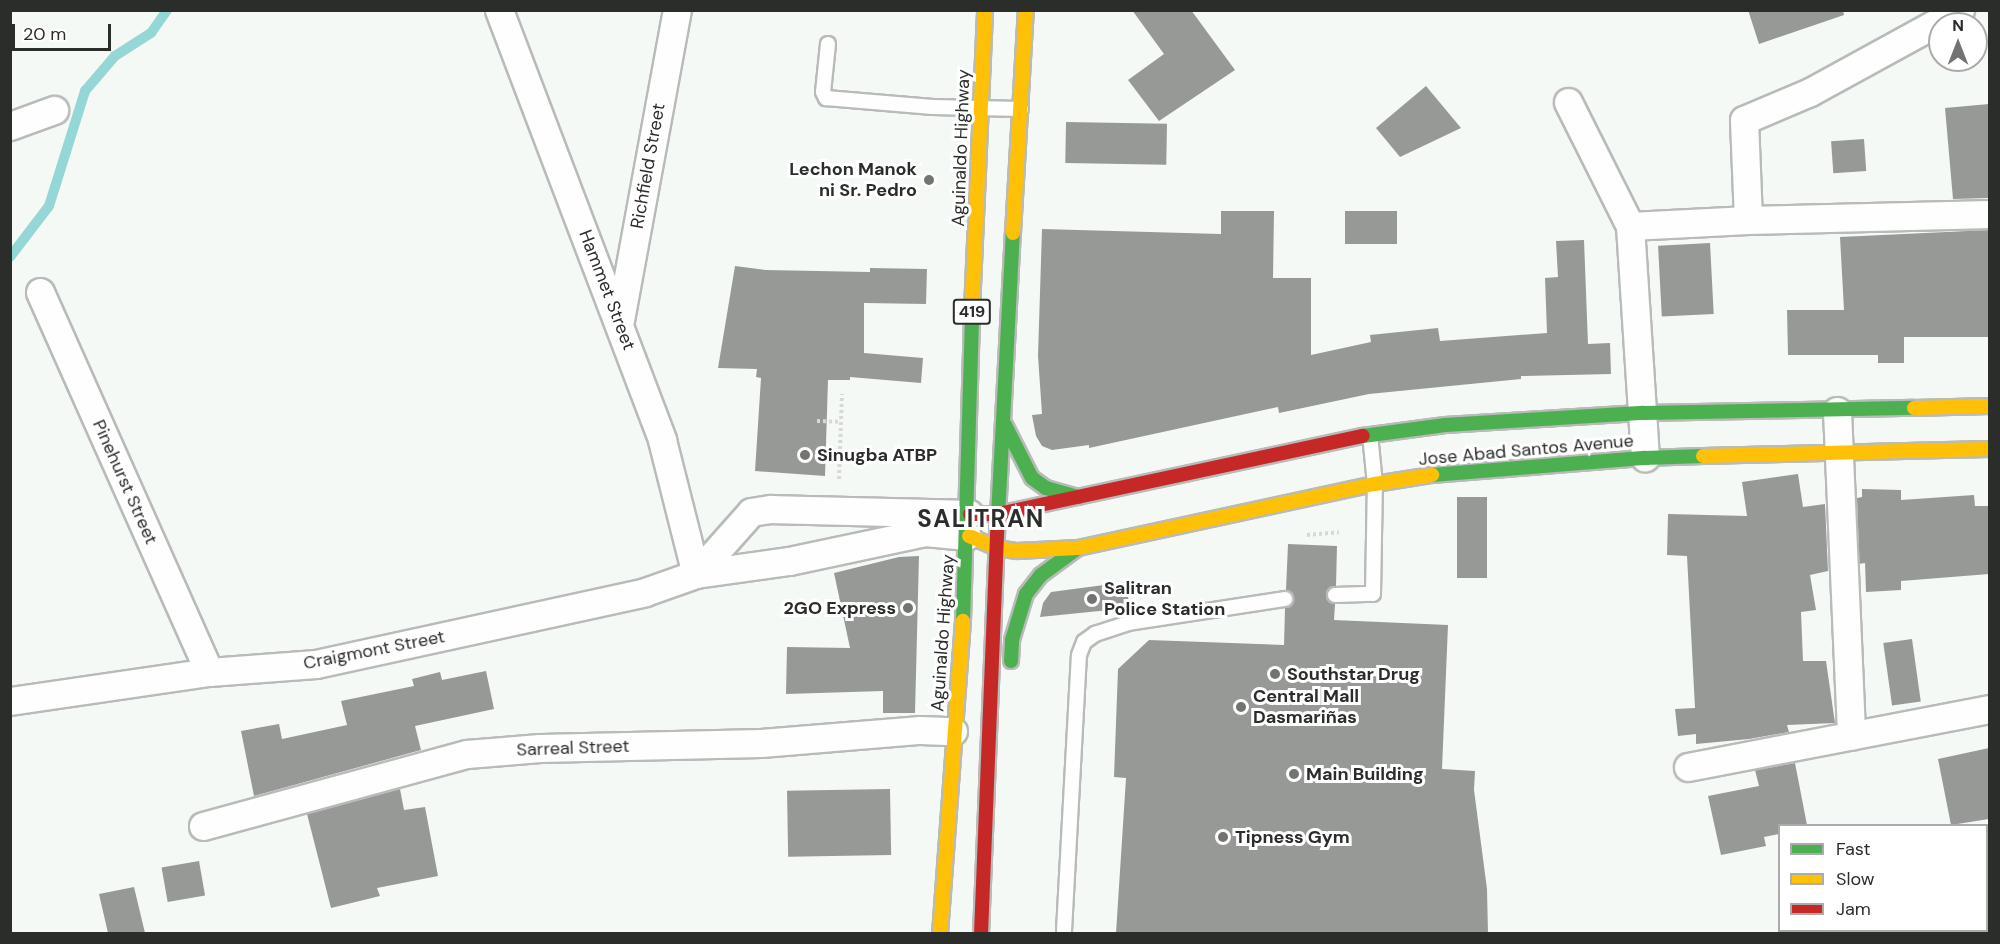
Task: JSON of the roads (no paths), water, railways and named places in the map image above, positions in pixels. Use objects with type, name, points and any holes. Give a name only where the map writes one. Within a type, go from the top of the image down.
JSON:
[{"type":"main road","name":"Aguinaldo Highway","points":[[939,933],[968,525],[971,332],[985,10]]},
{"type":"main road","name":"419","points":[[981,933],[998,514],[1026,10]]},
{"type":"main road","name":"Jose Abad Santos Avenue","points":[[968,525],[998,514],[1370,435],[1445,425],[1644,413],[1837,411],[1989,406]]},
{"type":"main road","points":[[1004,422],[1032,478],[1046,488],[1077,497]]},
{"type":"main road","name":"Jose Abad Santos Avenue","points":[[968,525],[997,548],[1017,551],[1078,548],[1375,484],[1448,472],[1645,458],[1838,455],[1989,449]]},
{"type":"main road","points":[[1010,675],[1012,640],[1026,594],[1041,575],[1078,548]]},
{"type":"main road","points":[[985,853],[999,824]]},
{"type":"street","name":"Hammet Street","points":[[499,10],[619,321],[662,440],[696,574]]},
{"type":"street","name":"Richfield Street","points":[[619,321],[677,10]]},
{"type":"street","points":[[1748,220],[1744,120],[1810,92],[1928,25]]},
{"type":"street","points":[[1568,102],[1630,226],[1644,413],[1645,458]]},
{"type":"street","points":[[10,126],[54,110]]},
{"type":"street","points":[[1630,226],[1748,220],[1989,214]]},
{"type":"street","name":"Pinehurst Street","points":[[40,292],[209,672]]},
{"type":"street","points":[[1837,411],[1851,736]]},
{"type":"street","name":"Craigmont Street","points":[[696,574],[751,512],[771,509],[968,525]]},
{"type":"street","name":"Craigmont Street","points":[[10,701],[209,672],[316,664],[645,592],[696,574],[789,561],[968,525]]},
{"type":"street","points":[[1688,767],[1989,709]]},
{"type":"street","name":"Sarreal Street","points":[[203,826],[467,754],[540,748],[761,743],[920,730],[953,731]]},
{"type":"lane","points":[[828,44],[823,92],[826,98],[981,109],[1022,109]]},
{"type":"lane","points":[[1335,595],[1373,594],[1375,484],[1370,435]]},
{"type":"lane","points":[[1064,931],[1079,655],[1084,642],[1095,634],[1128,623],[1285,599]]},
{"type":"waterway","points":[[10,257],[49,206],[85,91],[115,56],[151,33],[167,10]]},
{"type":"place","name":"Lechon Manok ni Sr. Pedro","points":[[929,180]]},
{"type":"place","name":"Sinugba ATBP","points":[[805,455]]},
{"type":"place","name":"Salitran Police Station","points":[[1092,599]]},
{"type":"place","name":"2GO Express","points":[[908,608]]},
{"type":"place","name":"Southstar Drug","points":[[1275,674]]},
{"type":"place","name":"Central Mall Dasmariñas","points":[[1241,707]]},
{"type":"place","name":"Main Building","points":[[1294,774]]},
{"type":"place","name":"Tipness Gym","points":[[1223,837]]},
{"type":"district","name":"SALITRAN","points":[[981,519]]}]
